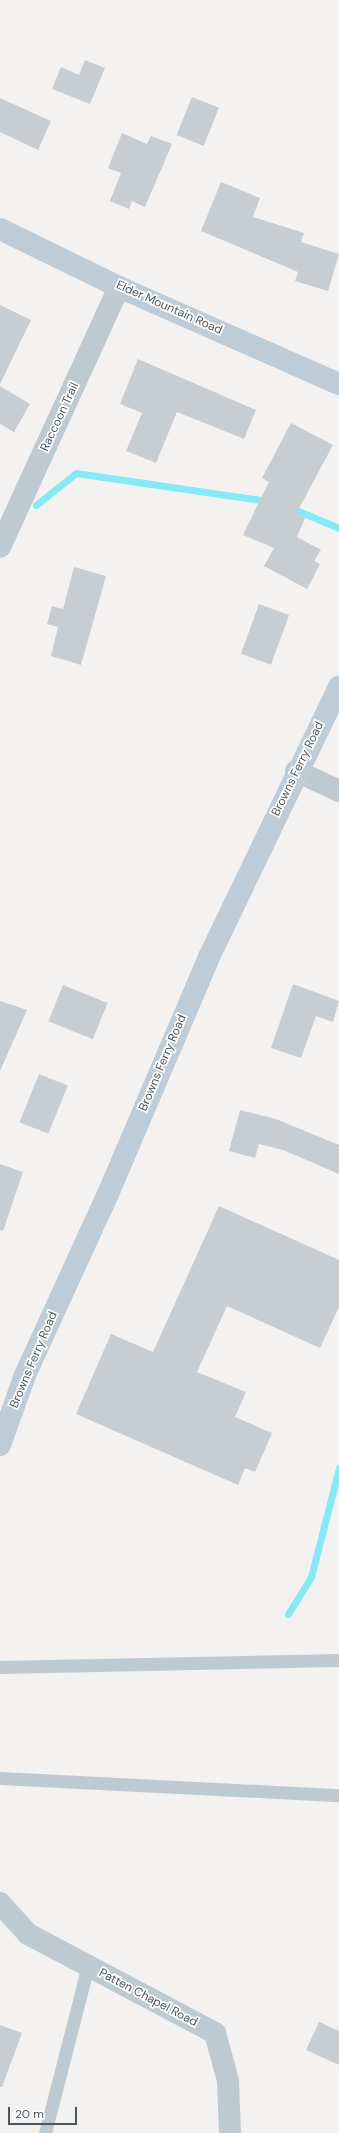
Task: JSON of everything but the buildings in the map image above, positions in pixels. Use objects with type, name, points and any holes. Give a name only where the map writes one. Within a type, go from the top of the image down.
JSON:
[{"type":"street","name":"Elder Mountain Road","points":[[0,229],[119,287],[339,384]]},
{"type":"street","name":"Raccoon Trail","points":[[0,546],[119,287]]},
{"type":"street","name":"Browns Ferry Road","points":[[0,1445],[25,1376],[108,1194],[209,957],[296,771],[339,687]]},
{"type":"street","points":[[296,771],[339,791]]},
{"type":"street","name":"Patten Chapel Road","points":[[0,1903],[28,1934],[215,2033],[228,2081],[230,2133]]},
{"type":"lane","points":[[0,1667],[339,1660]]},
{"type":"lane","points":[[0,1778],[339,1794]]},
{"type":"lane","points":[[45,2133],[88,1965]]},
{"type":"waterway","points":[[36,505],[76,473],[269,501]]},
{"type":"waterway","points":[[289,507],[339,528]]},
{"type":"waterway","points":[[288,1614],[311,1577],[339,1468]]}]
